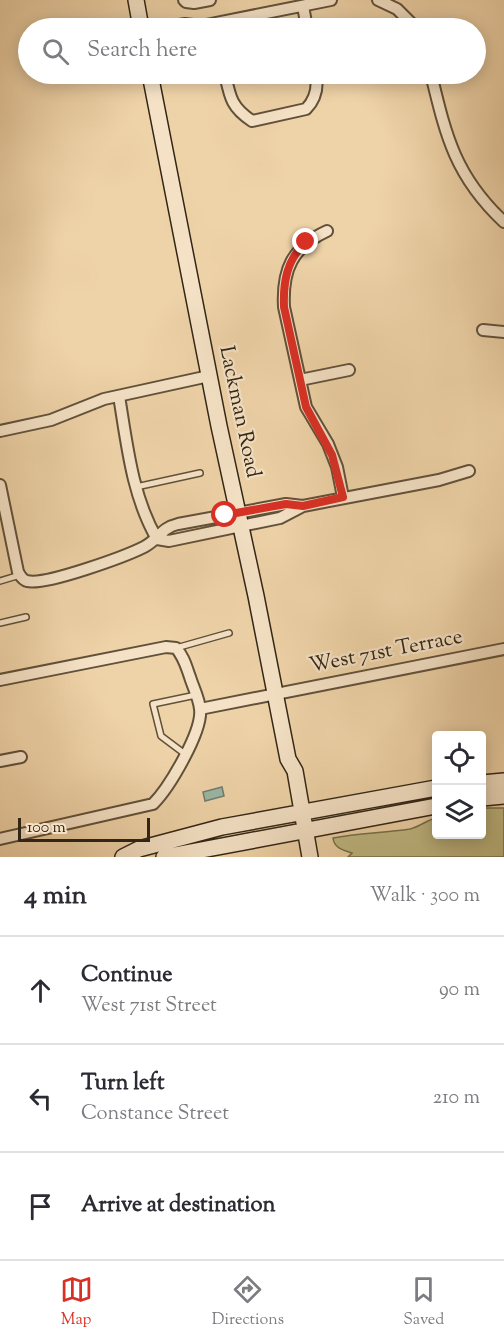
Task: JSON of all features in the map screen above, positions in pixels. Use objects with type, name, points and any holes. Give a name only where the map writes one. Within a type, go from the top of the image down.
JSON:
[{"type":"main road","points":[[136,0],[139,18]]},
{"type":"main road","name":"Lackman Road","points":[[152,84],[288,759],[284,772],[297,813],[300,857]]},
{"type":"main road","points":[[486,783],[504,782]]},
{"type":"main road","points":[[123,857],[140,849],[222,827],[432,789]]},
{"type":"main road","points":[[486,798],[504,796]]},
{"type":"main road","points":[[164,857],[432,807]]},
{"type":"main road","name":"Lackman Road","points":[[300,831],[310,857]]},
{"type":"street","points":[[184,0],[186,3],[194,3],[210,0]]},
{"type":"street","points":[[244,18],[331,0]]},
{"type":"street","points":[[378,0],[397,9],[406,18]]},
{"type":"street","points":[[303,6],[306,18]]},
{"type":"street","points":[[227,84],[230,97],[239,112],[252,121],[306,110],[312,104],[318,84]]},
{"type":"street","points":[[434,84],[448,140],[456,159],[477,195],[504,222]]},
{"type":"street","points":[[327,231],[298,249],[287,272],[283,294],[306,407],[332,455],[343,497]]},
{"type":"street","points":[[483,330],[504,332]]},
{"type":"street","points":[[300,380],[349,370]]},
{"type":"street","points":[[0,431],[51,420],[119,396],[210,376]]},
{"type":"street","points":[[119,396],[136,487],[149,525],[157,539]]},
{"type":"street","points":[[0,485],[18,572],[27,582],[57,578],[142,548],[157,539],[166,527],[240,520],[286,504],[303,506],[439,480],[469,471]]},
{"type":"street","points":[[0,680],[166,647],[176,648],[183,656],[200,709],[199,725],[185,754],[164,793],[153,804],[0,839]]},
{"type":"street","name":"West 71st Terrace","points":[[200,709],[504,649]]},
{"type":"street","points":[[0,761],[21,757]]},
{"type":"lane","points":[[136,487],[200,473]]},
{"type":"lane","points":[[0,581],[20,575]]},
{"type":"lane","points":[[0,622],[26,617]]},
{"type":"lane","points":[[176,648],[229,633]]},
{"type":"lane","points":[[185,754],[161,736],[153,704],[196,695]]},
{"type":"shaded area","points":[[222,787],[224,796],[205,801],[203,792]]},
{"type":"shaded area","points":[[486,808],[504,808],[504,857],[348,857],[352,853],[342,850],[333,838],[410,829],[432,819],[432,839],[486,839]]},
{"type":"route","points":[[225,515],[286,504],[303,506],[343,497],[337,467],[328,444],[306,407],[284,307],[283,294],[287,272],[298,249],[306,242]]}]
